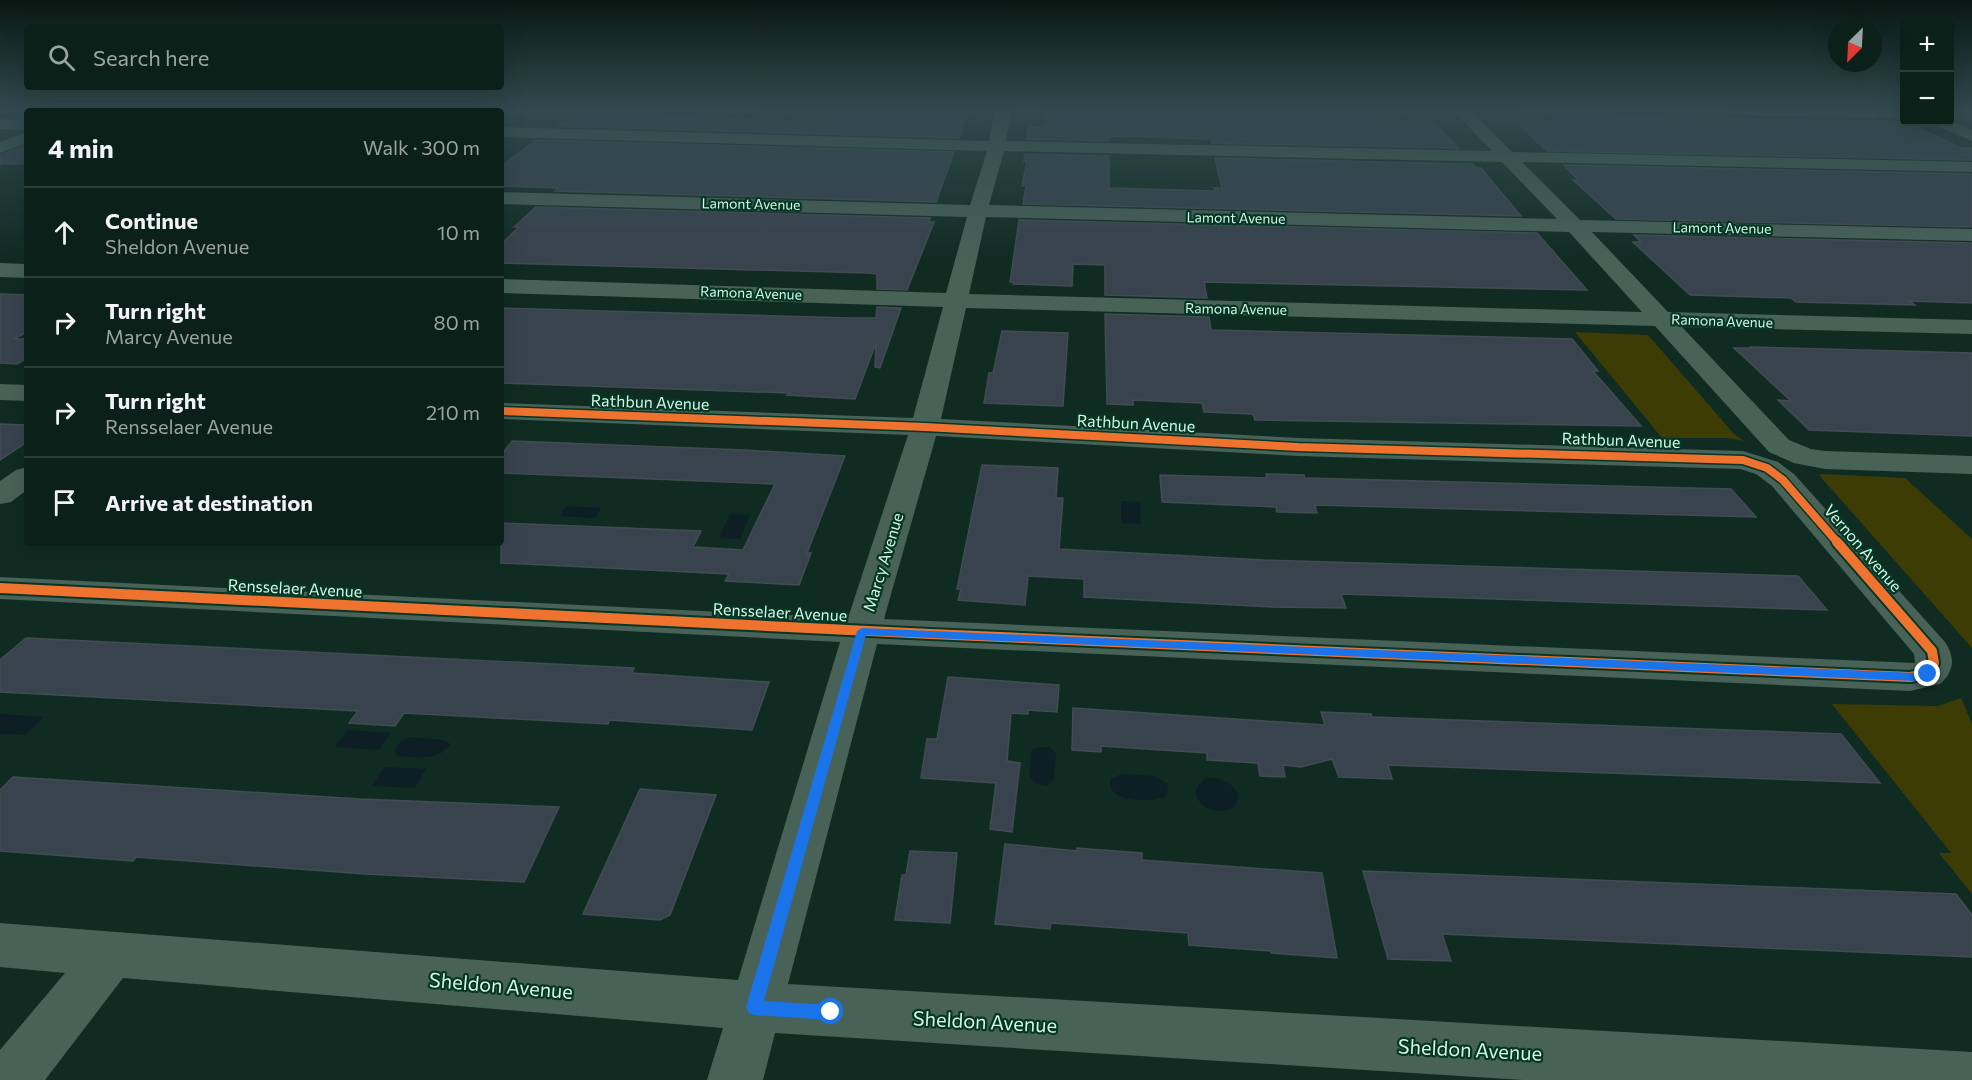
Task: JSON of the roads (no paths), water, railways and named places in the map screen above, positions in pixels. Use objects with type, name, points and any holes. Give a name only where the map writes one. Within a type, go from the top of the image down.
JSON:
[{"type":"street","name":"Marcy Avenue","points":[[735,1080],[862,631],[925,427],[978,210],[992,160]]},
{"type":"street","name":"Vernon Avenue","points":[[1509,160],[1574,225],[1771,440],[1784,480],[1932,651]]},
{"type":"street","points":[[1664,160],[1972,167]]},
{"type":"street","name":"Lamont Avenue","points":[[504,198],[1972,235]]},
{"type":"street","points":[[0,270],[24,271]]},
{"type":"street","name":"Ramona Avenue","points":[[504,286],[1153,307],[1972,327]]},
{"type":"street","points":[[0,392],[24,393]]},
{"type":"street","name":"Rathbun Avenue","points":[[504,411],[925,427],[1298,447],[1972,465]]},
{"type":"street","points":[[0,495],[24,478]]},
{"type":"street","name":"Rensselaer Avenue","points":[[0,588],[862,631],[1916,677],[1928,674],[1934,668],[1932,651]]},
{"type":"street","name":"Sheldon Avenue","points":[[0,945],[112,952],[754,1007],[1972,1080]]},
{"type":"street","points":[[11,1080],[112,952]]},
{"type":"water","points":[[1121,501],[1140,502],[1141,524],[1121,523]]},
{"type":"water","points":[[566,506],[601,508],[595,518],[560,516]]},
{"type":"water","points":[[730,514],[750,515],[740,539],[719,538]]},
{"type":"water","points":[[0,714],[44,717],[25,735],[0,734]]},
{"type":"water","points":[[347,730],[391,733],[379,750],[335,747]]},
{"type":"water","points":[[409,737],[443,740],[451,744],[440,754],[433,756],[397,756],[395,750],[401,741]]},
{"type":"water","points":[[1038,747],[1049,747],[1056,753],[1054,779],[1048,786],[1036,784],[1029,777],[1031,751]]},
{"type":"water","points":[[384,767],[426,769],[415,788],[372,786]]},
{"type":"water","points":[[1121,774],[1155,776],[1168,784],[1167,795],[1152,800],[1122,797],[1111,787],[1111,779]]},
{"type":"water","points":[[1204,779],[1223,780],[1233,787],[1238,795],[1235,806],[1216,811],[1209,809],[1199,801],[1196,788]]}]
